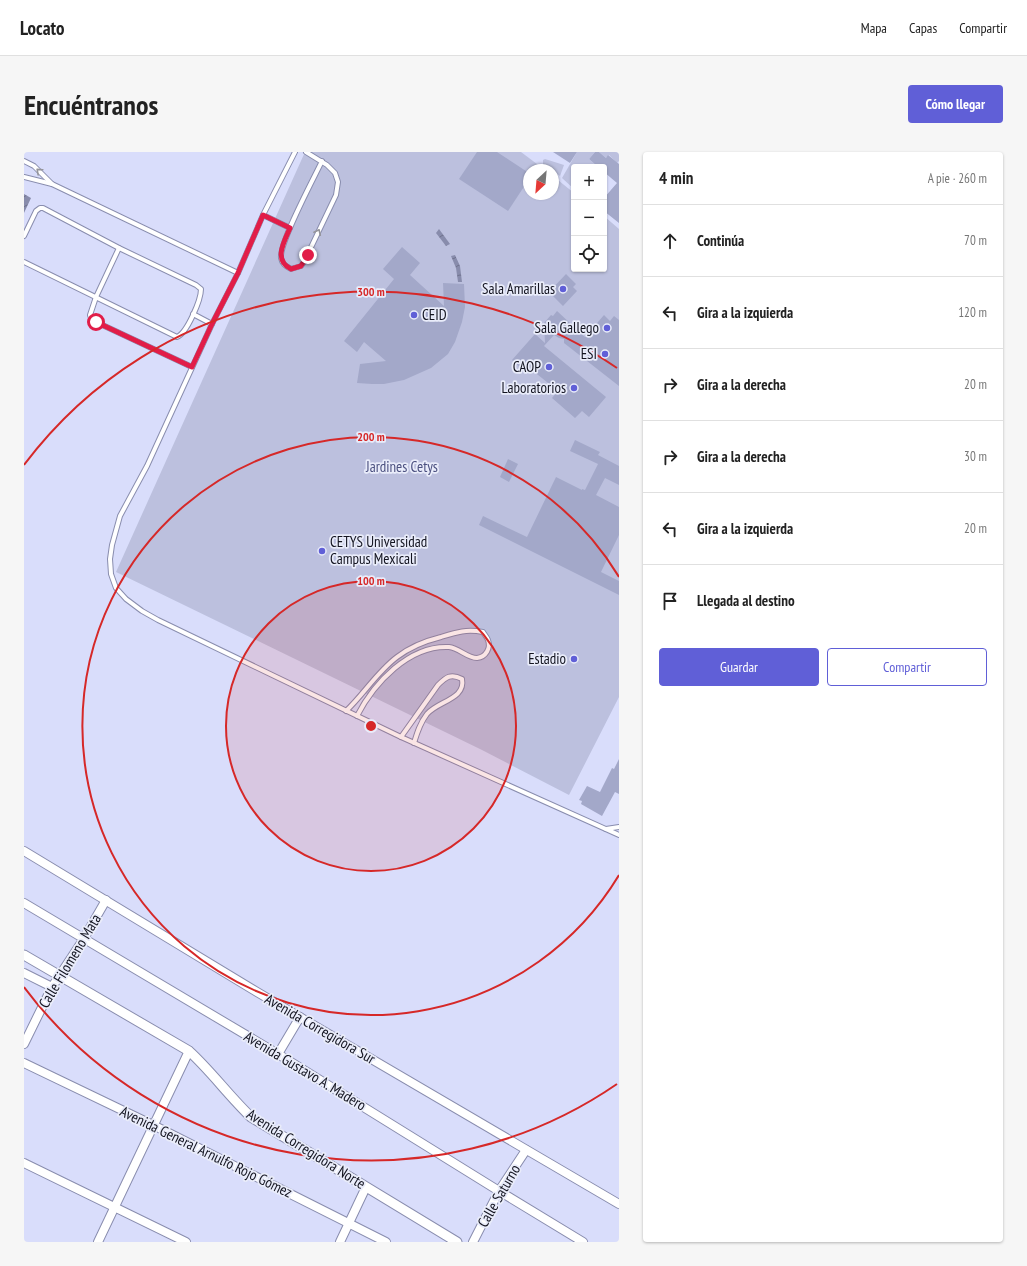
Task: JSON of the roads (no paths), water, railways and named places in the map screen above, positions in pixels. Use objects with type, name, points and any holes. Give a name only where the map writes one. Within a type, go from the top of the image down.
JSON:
[{"type":"street","name":"Avenida Corregidora Sur","points":[[24,851],[300,1017],[619,1204]]},
{"type":"street","name":"Calle Filomeno Mata","points":[[24,1044],[52,987],[83,940],[106,900]]},
{"type":"street","name":"Avenida Gustavo A. Madero","points":[[24,904],[278,1054],[583,1242]]},
{"type":"street","name":"Avenida Corregidora Norte","points":[[24,955],[189,1051],[251,1117],[457,1242]]},
{"type":"street","points":[[24,973],[52,987]]},
{"type":"street","points":[[278,1054],[300,1017]]},
{"type":"street","points":[[98,1242],[189,1051]]},
{"type":"street","name":"Avenida General Arnulfo Rojo Gómez","points":[[24,1063],[349,1222],[386,1242]]},
{"type":"street","name":"Calle Saturno","points":[[473,1242],[499,1191],[526,1150]]},
{"type":"street","points":[[24,1163],[186,1242]]},
{"type":"street","points":[[340,1242],[366,1187]]},
{"type":"lane","points":[[295,152],[263,215],[238,273],[212,324],[147,466],[120,516],[112,545],[110,559],[111,574],[116,588],[126,599],[142,611],[158,620],[401,737],[619,834]]},
{"type":"lane","points":[[306,152],[322,161],[336,173],[338,182],[336,194],[304,262],[301,266],[291,269],[283,263],[281,258],[284,242],[322,161]]},
{"type":"lane","points":[[24,161],[34,166],[52,184]]},
{"type":"lane","points":[[24,178],[52,184],[238,273]]},
{"type":"lane","points":[[24,236],[36,211],[40,208],[196,285],[201,289],[201,297],[183,332],[177,337],[24,262]]},
{"type":"lane","points":[[263,215],[290,228]]},
{"type":"lane","points":[[119,248],[96,297],[90,315],[94,320],[192,367]]},
{"type":"lane","points":[[193,314],[212,324]]},
{"type":"lane","points":[[346,711],[358,700],[380,673],[397,657],[413,647],[457,632],[471,630],[483,632],[488,639],[489,646],[487,652],[476,658],[451,647],[438,647],[426,650],[406,660],[380,683],[363,705],[357,716]]},
{"type":"lane","points":[[401,737],[438,685],[445,678],[457,676],[462,679],[462,690],[456,696],[434,707],[426,715],[420,724],[414,743]]},
{"type":"lane","points":[[606,829],[619,827]]},
{"type":"water","points":[[24,194],[31,198],[24,213]]},
{"type":"water","points":[[439,229],[450,244],[446,246],[436,233]]},
{"type":"water","points":[[455,255],[460,266],[462,282],[458,282],[456,268],[451,256]]},
{"type":"place","name":"Sala Amarillas","points":[[563,289]]},
{"type":"place","name":"CEID","points":[[414,315]]},
{"type":"place","name":"Sala Gallego","points":[[607,328]]},
{"type":"place","name":"ESI","points":[[605,354]]},
{"type":"place","name":"CAOP","points":[[549,367]]},
{"type":"place","name":"Laboratorios","points":[[574,388]]},
{"type":"place","name":"CETYS Universidad Campus Mexicali","points":[[322,551]]},
{"type":"place","name":"Estadio","points":[[574,659]]},
{"type":"park label","name":"Jardines Cetys","points":[[402,467]]}]
